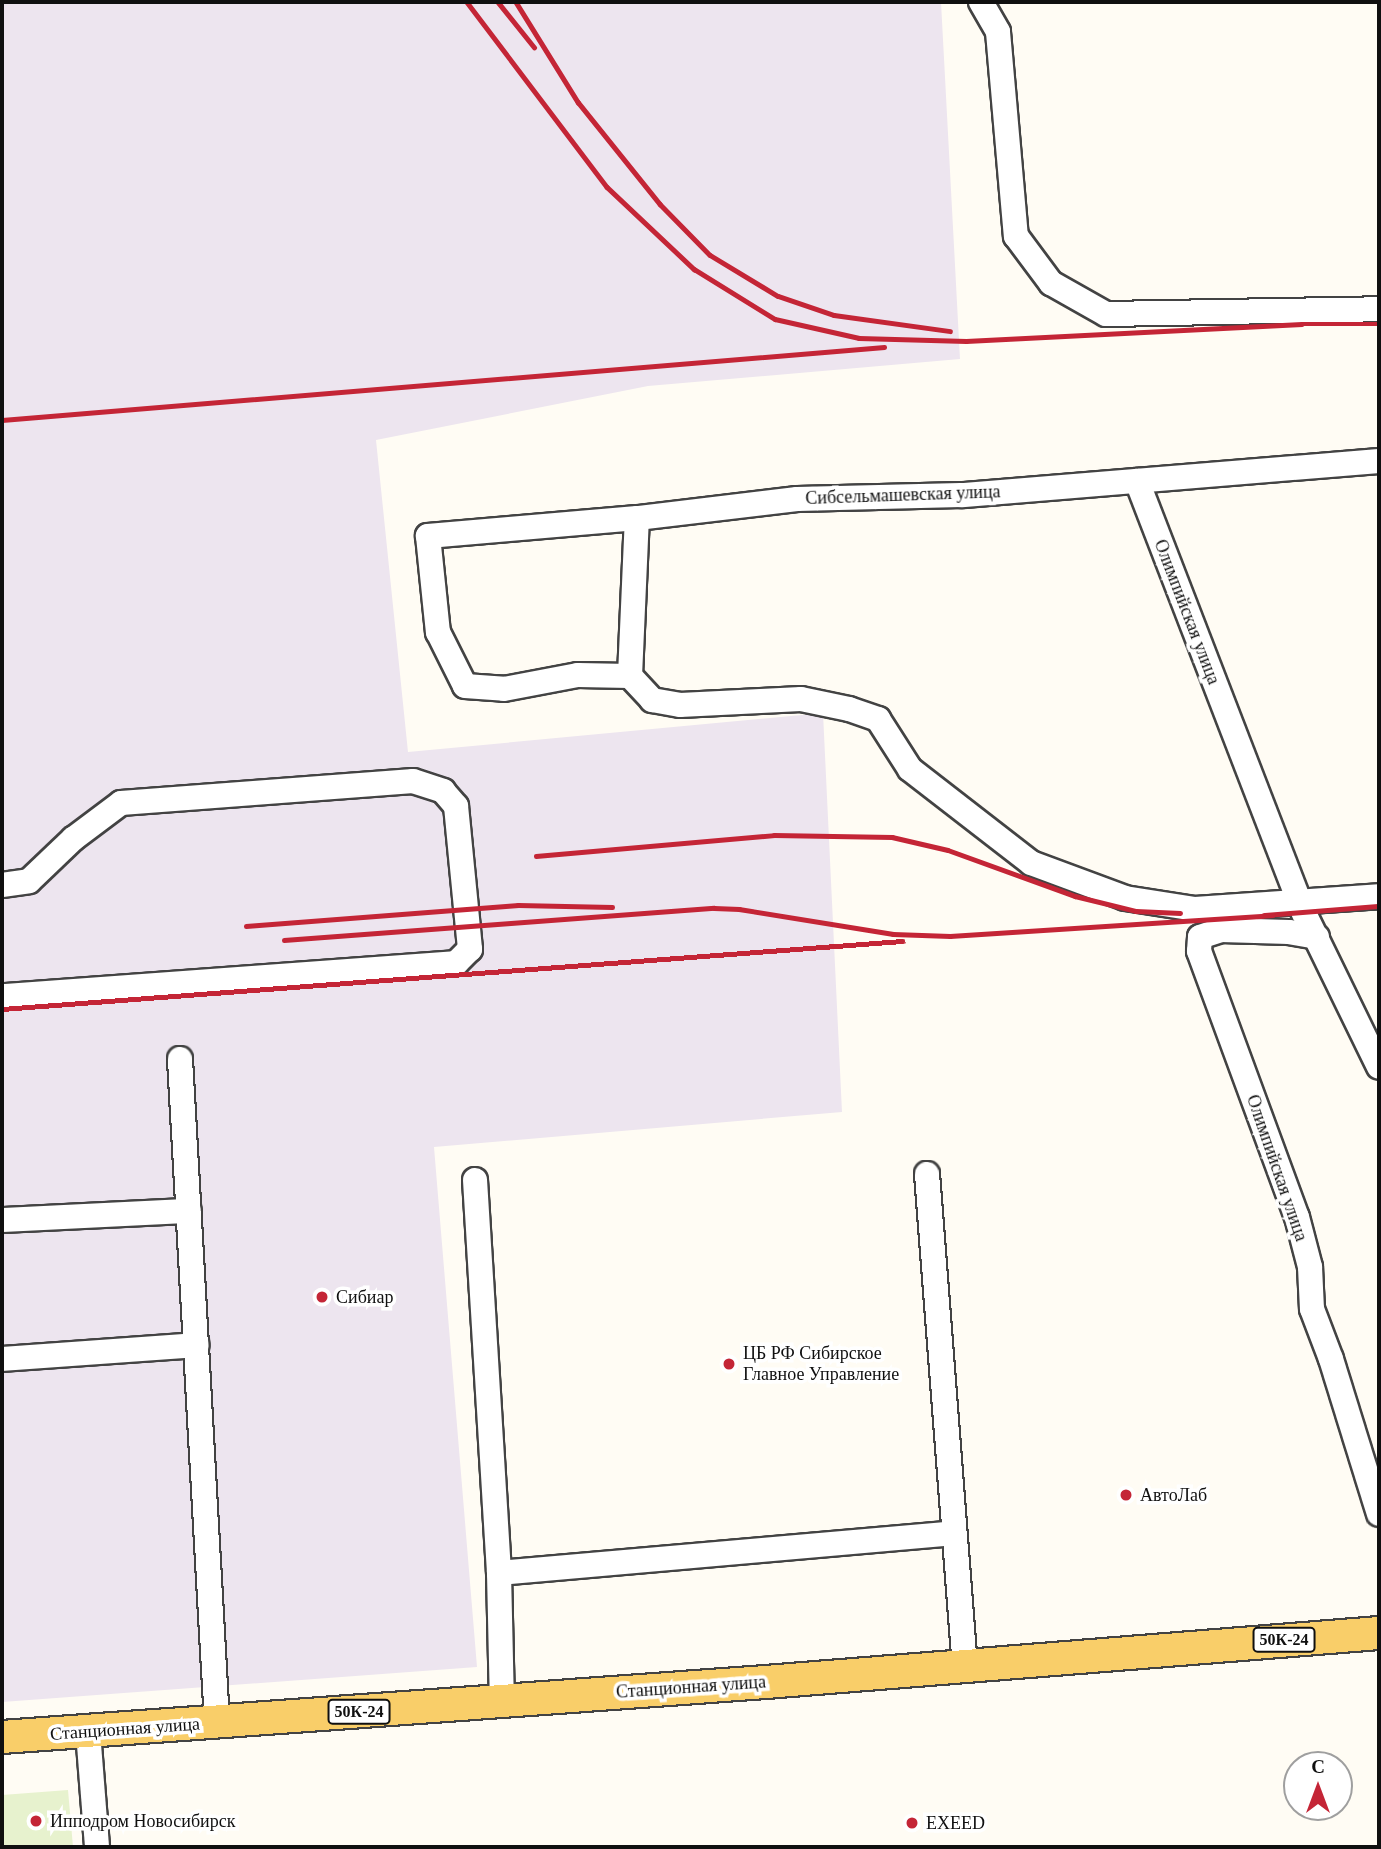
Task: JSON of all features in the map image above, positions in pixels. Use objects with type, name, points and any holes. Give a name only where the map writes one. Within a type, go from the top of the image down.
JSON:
[{"type":"main road","name":"Станционная улица","points":[[2,1737],[217,1723],[1379,1633]]},
{"type":"street","points":[[981,2],[998,32],[1016,236],[1051,283],[1106,314],[1379,309]]},
{"type":"street","name":"Сибсельмашевская улица","points":[[630,676],[578,675],[504,689],[465,686],[438,632],[428,536],[637,519],[797,499],[961,495],[1379,461]]},
{"type":"street","name":"Олимпийская улица","points":[[1137,481],[1301,904],[1379,1067]]},
{"type":"street","points":[[637,519],[630,676],[652,700],[680,705],[801,699],[878,719],[910,769],[1031,863],[1125,898],[1195,909],[1301,904],[1379,896]]},
{"type":"street","points":[[2,885],[29,881],[73,839],[121,803],[413,781],[443,792],[456,806],[470,949],[456,963],[2,996]]},
{"type":"street","name":"Олимпийская улица","points":[[1317,937],[1289,932],[1221,930],[1200,937],[1199,951],[1297,1217],[1310,1267],[1311,1310],[1331,1359],[1379,1514]]},
{"type":"street","points":[[180,1059],[217,1723]]},
{"type":"street","points":[[927,1174],[965,1664]]},
{"type":"street","points":[[475,1180],[499,1573],[502,1701]]},
{"type":"street","points":[[2,1220],[189,1211]]},
{"type":"street","points":[[2,1359],[196,1345]]},
{"type":"street","points":[[499,1573],[954,1533]]},
{"type":"street","points":[[88,1732],[97,1847]]},
{"type":"shaded area","points":[[2,2],[941,2],[960,359],[648,386],[376,440],[408,752],[823,713],[842,1112],[434,1147],[477,1667],[2,1702]]},
{"type":"green space","name":"Ипподром Новосибирск","points":[[68,1790],[73,1847],[2,1847],[2,1795]]},
{"type":"railway","points":[[467,2],[607,187],[694,269],[775,319],[859,338],[966,341],[1302,324],[1379,324]]},
{"type":"railway","points":[[498,2],[534,47]]},
{"type":"railway","points":[[516,2],[578,102],[660,204],[710,255],[778,296],[834,315],[950,331]]},
{"type":"railway","points":[[2,420],[884,347]]},
{"type":"railway","points":[[536,856],[774,835],[892,837],[948,850],[1075,896],[1136,911],[1180,913]]},
{"type":"railway","points":[[246,926],[518,905],[612,907]]},
{"type":"railway","points":[[1264,915],[1379,906]]},
{"type":"railway","points":[[284,940],[714,908],[739,909],[893,934],[950,936],[1272,915]]},
{"type":"railway","points":[[2,1009],[902,941]]},
{"type":"place","name":"Сибиар","points":[[322,1297]]},
{"type":"place","name":"ЦБ РФ Сибирское Главное Управление","points":[[729,1364]]},
{"type":"place","name":"АвтоЛаб","points":[[1126,1495]]},
{"type":"place","name":"Ипподром Новосибирск","points":[[36,1821]]},
{"type":"place","name":"EXEED","points":[[912,1823]]}]
